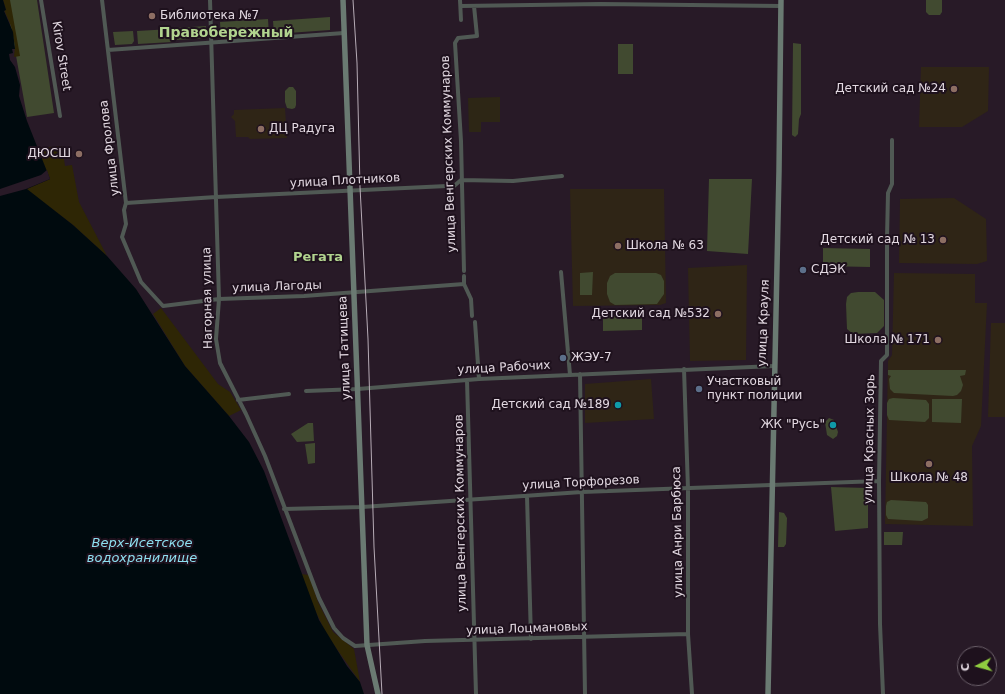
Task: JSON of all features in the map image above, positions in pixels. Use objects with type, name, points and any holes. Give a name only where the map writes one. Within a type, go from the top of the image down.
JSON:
[{"type":"street","name":"Kirov Street","points":[[41,0],[60,116]]},
{"type":"street","name":"улица Фролова","points":[[102,0],[126,203],[124,210],[126,224],[122,237],[141,282],[163,306]]},
{"type":"street","name":"Нагорная улица","points":[[210,0],[220,299],[216,338],[220,363],[265,456],[284,510],[289,517],[319,598],[334,628],[343,638],[355,646],[367,645]]},
{"type":"street","name":"улица Татищева","points":[[343,0],[367,645],[378,694]]},
{"type":"street","points":[[460,0],[461,20]]},
{"type":"street","points":[[461,6],[781,3]]},
{"type":"street","name":"улица Крауля","points":[[768,694],[774,366],[780,171],[781,3]]},
{"type":"street","name":"улица Венгерских Коммунаров","points":[[464,271],[461,141],[455,43],[458,38],[477,36],[474,6]]},
{"type":"street","points":[[108,50],[344,33]]},
{"type":"street","name":"улица Красных Зорь","points":[[883,694],[880,624],[879,482],[881,361],[887,356],[888,193],[892,184],[892,140]]},
{"type":"street","name":"улица Плотников","points":[[126,203],[216,197],[454,186],[461,180],[513,181],[562,176]]},
{"type":"street","points":[[561,272],[570,375]]},
{"type":"street","points":[[464,276],[464,284],[471,299],[472,316]]},
{"type":"street","name":"улица Лагоды","points":[[163,306],[220,299],[354,293],[464,284]]},
{"type":"street","points":[[475,322],[479,379]]},
{"type":"street","name":"улица Рабочих","points":[[306,391],[358,389],[479,379],[774,366]]},
{"type":"street","name":"улица Анри Барбюса","points":[[684,369],[688,489],[688,634],[692,694]]},
{"type":"street","points":[[580,374],[582,604],[585,694]]},
{"type":"street","name":"улица Венгерских Коммунаров","points":[[467,380],[476,694]]},
{"type":"street","points":[[238,400],[289,394]]},
{"type":"street","name":"улица Торфорезов","points":[[284,510],[362,507],[582,492],[879,482]]},
{"type":"street","points":[[527,496],[531,639]]},
{"type":"street","name":"улица Лоцмановых","points":[[367,645],[390,642],[474,641],[584,636],[688,634]]},
{"type":"shaded area","name":"Детский сад №24","points":[[921,67],[989,67],[988,111],[962,127],[919,127]]},
{"type":"shaded area","points":[[500,97],[500,122],[481,122],[481,132],[469,132],[468,98]]},
{"type":"shaded area","name":"ДЦ Радуга","points":[[285,108],[287,138],[250,139],[248,137],[236,137],[235,121],[231,117],[234,114],[234,110]]},
{"type":"shaded area","name":"Школа № 63","points":[[570,189],[664,189],[666,303],[660,305],[573,306]]},
{"type":"shaded area","name":"Детский сад № 13","points":[[954,198],[986,219],[987,261],[977,264],[899,263],[900,199]]},
{"type":"shaded area","name":"Детский сад №532","points":[[747,265],[746,360],[690,361],[688,268]]},
{"type":"shaded area","points":[[894,273],[975,274],[975,303],[987,303],[981,426],[972,446],[973,526],[885,524],[888,361],[892,355]]},
{"type":"shaded area","points":[[991,323],[1005,323],[1005,417],[988,417]]},
{"type":"shaded area","points":[[651,379],[654,419],[585,423],[585,384]]},
{"type":"green space","points":[[6,0],[37,0],[54,113],[27,117]]},
{"type":"green space","points":[[926,0],[942,0],[942,12],[940,15],[929,15],[926,12]]},
{"type":"green space","points":[[330,17],[330,30],[274,34],[273,21]]},
{"type":"green space","points":[[268,19],[269,35],[221,38],[220,22]]},
{"type":"green space","points":[[206,26],[207,38],[177,40],[176,28]]},
{"type":"green space","points":[[171,29],[172,42],[138,44],[137,31]]},
{"type":"green space","points":[[133,31],[134,41],[132,44],[115,45],[113,32]]},
{"type":"green space","points":[[793,43],[801,44],[801,114],[799,119],[798,134],[795,137],[792,135]]},
{"type":"green space","points":[[618,44],[633,44],[633,74],[618,74]]},
{"type":"green space","points":[[289,87],[293,87],[296,91],[296,105],[295,108],[292,109],[287,108],[285,102],[285,91]]},
{"type":"green space","points":[[709,179],[752,179],[748,254],[707,251]]},
{"type":"green space","points":[[823,248],[870,249],[870,267],[823,266]]},
{"type":"green space","points":[[593,272],[592,295],[580,295],[580,273]]},
{"type":"green space","points":[[615,273],[656,273],[661,275],[664,281],[664,294],[657,304],[615,305],[610,302],[607,294],[607,283],[610,276]]},
{"type":"green space","points":[[875,292],[884,300],[884,326],[877,333],[853,334],[847,329],[847,297],[851,293]]},
{"type":"green space","points":[[642,312],[642,330],[603,331],[603,313]]},
{"type":"green space","points":[[888,370],[966,370],[965,375],[960,376],[963,385],[961,391],[957,395],[953,396],[894,393],[890,389],[889,379],[891,376],[888,375]]},
{"type":"green space","points":[[889,399],[926,400],[929,404],[929,418],[925,422],[889,420],[887,415],[887,403]]},
{"type":"green space","points":[[932,399],[962,399],[961,423],[932,422]]},
{"type":"green space","points":[[829,418],[834,420],[838,432],[837,436],[833,439],[827,435],[825,422]]},
{"type":"green space","points":[[308,423],[313,423],[314,441],[297,442],[291,434]]},
{"type":"green space","points":[[315,443],[315,463],[308,464],[305,444]]},
{"type":"green space","points":[[831,487],[868,488],[868,528],[835,531]]},
{"type":"green space","points":[[891,500],[926,502],[928,505],[928,518],[922,521],[888,519],[886,515],[886,506],[887,502]]},
{"type":"green space","points":[[779,512],[784,513],[787,518],[786,544],[784,547],[778,547]]},
{"type":"green space","points":[[884,532],[903,532],[902,545],[884,545]]},
{"type":"sand","points":[[3,0],[10,0],[20,56],[14,57],[15,46],[11,26],[4,10],[6,10]]},
{"type":"sand","points":[[62,146],[65,166],[72,165],[79,202],[107,256],[73,225],[26,189],[50,179],[37,148]]},
{"type":"sand","points":[[161,308],[218,384],[230,392],[241,410],[229,416],[185,366],[153,314]]},
{"type":"sand","points":[[301,574],[309,575],[318,602],[333,632],[354,649],[360,682],[327,635],[311,602]]},
{"type":"water","name":"Верх-Исетское водохранилище","points":[[0,0],[3,0],[6,10],[4,11],[13,32],[15,49],[12,49],[13,53],[9,54],[10,60],[15,67],[20,85],[19,96],[27,121],[50,179],[27,189],[73,225],[107,256],[136,289],[185,366],[229,416],[249,442],[264,471],[319,620],[347,666],[360,682],[364,694],[0,694]]},
{"type":"pier","points":[[47,170],[50,179],[26,189],[0,196],[0,189],[41,175]]},
{"type":"tram line","points":[[353,0],[357,63],[360,187],[368,339],[374,547],[382,694]]},
{"type":"place","name":"Библиотека №7","points":[[152,16]]},
{"type":"place","name":"Детский сад №24","points":[[954,89]]},
{"type":"place","name":"ДЦ Радуга","points":[[261,129]]},
{"type":"place","name":"ДЮСШ","points":[[79,154]]},
{"type":"place","name":"Детский сад № 13","points":[[943,240]]},
{"type":"place","name":"Школа № 63","points":[[618,246]]},
{"type":"place","name":"СДЭК","points":[[803,270]]},
{"type":"place","name":"Детский сад №532","points":[[718,314]]},
{"type":"place","name":"Школа № 171","points":[[938,340]]},
{"type":"place","name":"ЖЭУ-7","points":[[563,358]]},
{"type":"place","name":"Участковый пункт полиции","points":[[699,389]]},
{"type":"place","name":"Детский сад №189","points":[[618,405]]},
{"type":"place","name":"ЖК \"Русь\"","points":[[833,425]]},
{"type":"place","name":"Школа № 48","points":[[929,464]]},
{"type":"district","name":"Правобережный","points":[[226,33]]},
{"type":"district","name":"Регата","points":[[318,258]]}]
